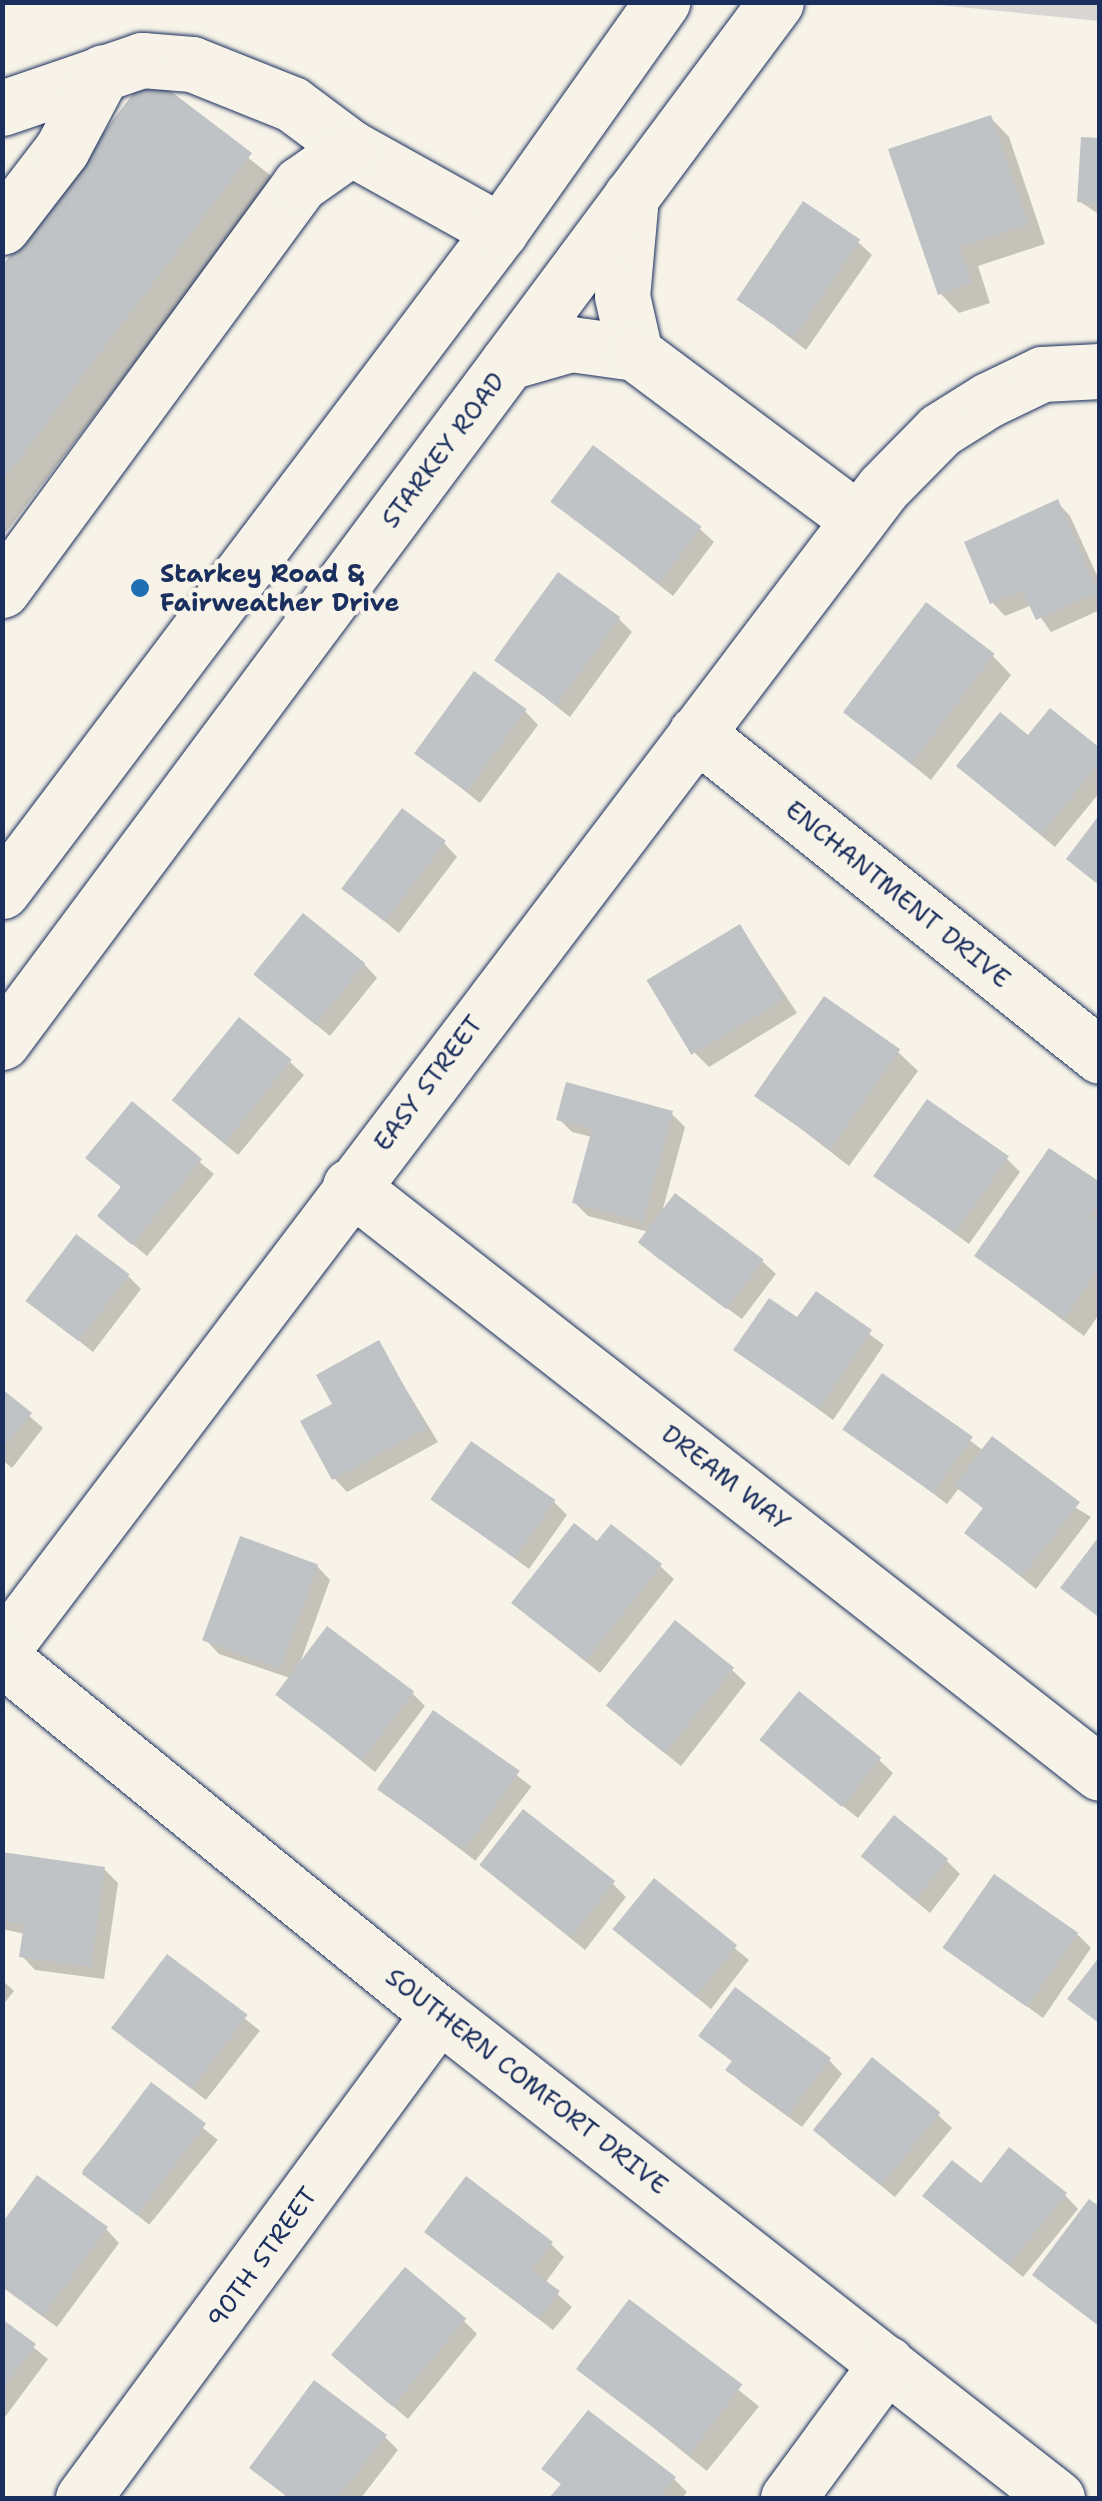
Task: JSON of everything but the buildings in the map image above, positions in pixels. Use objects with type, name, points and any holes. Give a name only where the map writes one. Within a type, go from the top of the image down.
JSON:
[{"type":"street","points":[[2,891],[500,230],[662,2]]},
{"type":"street","name":"STARKEY ROAD","points":[[2,1042],[776,2]]},
{"type":"street","points":[[2,108],[142,60],[226,74],[292,104],[352,148],[500,230],[566,282]]},
{"type":"street","points":[[2,227],[62,148],[103,72]]},
{"type":"street","points":[[2,590],[300,184],[352,148]]},
{"type":"street","points":[[632,196],[622,296],[636,353]]},
{"type":"street","points":[[508,362],[570,344],[636,353],[858,520]]},
{"type":"street","name":"EASY STREET","points":[[2,1650],[858,520],[940,430],[1042,374],[1100,370]]},
{"type":"street","name":"ENCHANTMENT DRIVE","points":[[696,733],[1100,1056]]},
{"type":"street","name":"DREAM WAY","points":[[350,1186],[1100,1774]]},
{"type":"street","name":"SOUTHERN COMFORT DRIVE","points":[[2,1658],[439,2014],[1056,2498]]},
{"type":"street","name":"90TH STREET","points":[[83,2498],[439,2014]]},
{"type":"street","points":[[788,2498],[887,2363]]},
{"type":"shaded area","points":[[920,3],[1099,3],[1099,21]]},
{"type":"place","name":"Starkey Road & Fairweather Drive","points":[[140,588]]}]
